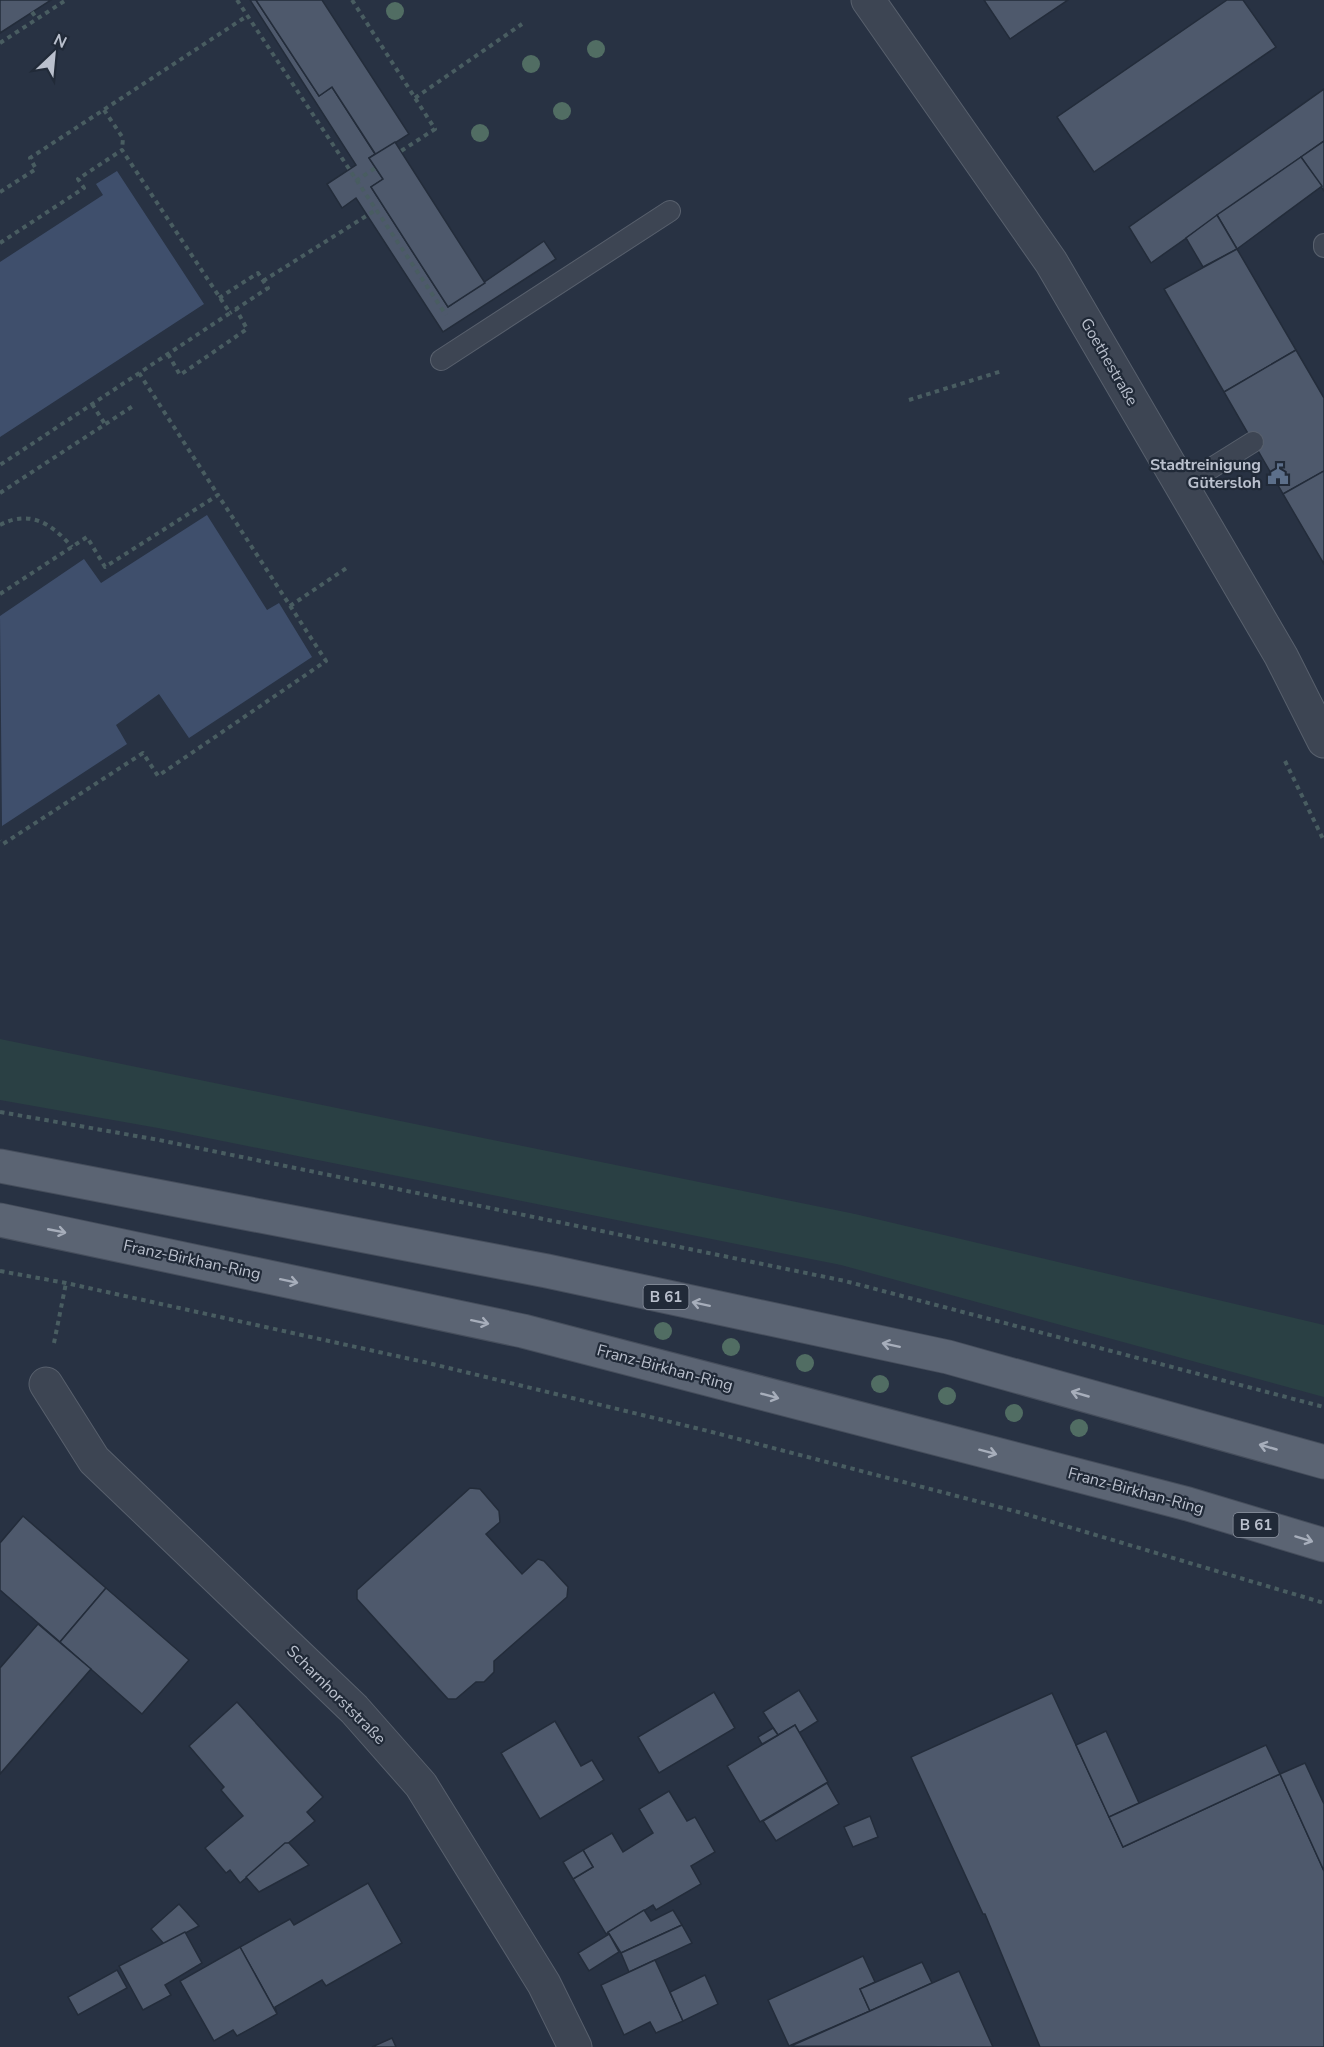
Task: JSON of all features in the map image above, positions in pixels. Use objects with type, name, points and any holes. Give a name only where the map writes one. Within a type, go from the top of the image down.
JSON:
[{"type":"main road","name":"B 61","points":[[0,1166],[548,1271],[937,1355],[1324,1462]]},
{"type":"main road","name":"Franz-Birkhan-Ring","points":[[0,1220],[523,1331],[1188,1504],[1324,1545]]},
{"type":"street","name":"Goethestraße","points":[[868,0],[1052,262],[1281,656],[1324,741]]},
{"type":"street","name":"Scharnhorststraße","points":[[46,1384],[94,1460],[354,1709],[421,1785],[544,1984],[575,2047]]},
{"type":"lane","points":[[441,360],[670,211]]},
{"type":"lane","points":[[1181,487],[1253,442]]},
{"type":"path","points":[[0,43],[66,0]]},
{"type":"path","points":[[237,0],[466,344]]},
{"type":"path","points":[[352,0],[435,129],[401,152]]},
{"type":"path","points":[[32,12],[37,19]]},
{"type":"path","points":[[0,192],[36,169],[30,158],[247,16]]},
{"type":"path","points":[[416,98],[522,24]]},
{"type":"path","points":[[104,110],[123,138],[122,150],[230,313]]},
{"type":"path","points":[[0,243],[84,188],[78,179],[122,150]]},
{"type":"path","points":[[356,181],[375,168]]},
{"type":"path","points":[[263,281],[375,210]]},
{"type":"path","points":[[0,465],[268,288],[258,273],[219,298]]},
{"type":"path","points":[[168,354],[180,375],[248,329],[236,309]]},
{"type":"path","points":[[909,400],[1002,371]]},
{"type":"path","points":[[0,840],[3,844],[142,753],[158,776],[326,661],[139,373]]},
{"type":"path","points":[[92,404],[105,424]]},
{"type":"path","points":[[0,493],[133,406]]},
{"type":"path","points":[[0,594],[87,537],[105,567],[218,495]]},
{"type":"path","points":[[0,525],[22,517],[36,518],[63,537],[72,547]]},
{"type":"path","points":[[290,606],[348,567]]},
{"type":"path","points":[[1282,757],[1324,841]]},
{"type":"path","points":[[0,1112],[159,1140],[845,1281],[1324,1407]]},
{"type":"path","points":[[46,1384],[75,1235]]},
{"type":"path","points":[[0,1271],[66,1283],[424,1362],[708,1431],[1022,1513],[1324,1602]]},
{"type":"green space","points":[[0,1039],[855,1214],[1324,1325],[1324,1397],[841,1265],[158,1128],[0,1100]]},
{"type":"water","points":[[117,171],[204,304],[0,437],[0,262],[103,195],[96,184]]},
{"type":"water","points":[[207,515],[267,610],[279,603],[312,657],[189,738],[159,694],[116,725],[127,744],[2,826],[0,616],[84,559],[101,583]]},
{"type":"building","points":[[0,0],[51,0],[0,33]]},
{"type":"building","points":[[250,0],[256,0],[319,96],[332,87],[375,154],[369,158],[383,179],[371,187],[448,307],[544,241],[556,259],[443,332],[356,198],[342,208],[327,184],[356,165]]},
{"type":"building","points":[[256,0],[322,0],[409,134],[376,155],[332,87],[319,96]]},
{"type":"building","points":[[984,0],[1068,0],[1010,39]]},
{"type":"building","points":[[1227,0],[1243,0],[1276,47],[1094,172],[1057,117]]},
{"type":"building","points":[[1324,89],[1324,141],[1151,263],[1129,227]]},
{"type":"building","points":[[1324,141],[1324,191],[1301,157]]},
{"type":"building","points":[[395,142],[485,283],[448,307],[371,187],[383,179],[369,158]]},
{"type":"building","points":[[1301,157],[1322,186],[1237,249],[1217,215]]},
{"type":"building","points":[[1217,215],[1237,249],[1203,267],[1186,238]]},
{"type":"building","points":[[1237,249],[1296,350],[1224,392],[1164,289]]},
{"type":"building","points":[[1296,350],[1324,398],[1324,471],[1283,494],[1224,392]]},
{"type":"building","points":[[1324,471],[1324,564],[1283,494]]},
{"type":"building","points":[[470,1488],[480,1489],[499,1511],[500,1522],[486,1534],[522,1574],[538,1559],[544,1561],[568,1587],[567,1597],[494,1661],[494,1672],[484,1682],[476,1682],[456,1699],[448,1699],[357,1599],[357,1590]]},
{"type":"building","points":[[23,1516],[106,1588],[60,1642],[0,1590],[0,1543]]},
{"type":"building","points":[[106,1588],[189,1660],[142,1714],[60,1642]]},
{"type":"building","points":[[38,1624],[91,1669],[0,1774],[0,1668]]},
{"type":"building","points":[[799,1690],[818,1721],[799,1733],[795,1725],[778,1735],[763,1712]]},
{"type":"building","points":[[714,1692],[735,1728],[659,1773],[638,1737]]},
{"type":"building","points":[[1052,1693],[1123,1847],[1280,1774],[1324,1871],[1324,2047],[1040,2047],[985,1914],[983,1914],[911,1757]]},
{"type":"building","points":[[237,1702],[323,1797],[307,1812],[315,1821],[240,1883],[230,1870],[226,1873],[205,1848],[243,1816],[221,1790],[224,1787],[189,1746]]},
{"type":"building","points":[[555,1721],[581,1766],[592,1760],[604,1780],[540,1819],[501,1753]]},
{"type":"building","points":[[795,1725],[828,1782],[760,1822],[727,1766]]},
{"type":"building","points":[[773,1728],[778,1735],[762,1744],[758,1737]]},
{"type":"building","points":[[1106,1731],[1139,1803],[1109,1817],[1076,1745]]},
{"type":"building","points":[[1266,1745],[1280,1774],[1123,1847],[1109,1817]]},
{"type":"building","points":[[1305,1763],[1324,1804],[1324,1871],[1280,1774]]},
{"type":"building","points":[[827,1783],[839,1804],[776,1841],[763,1821]]},
{"type":"building","points":[[669,1791],[687,1821],[695,1817],[715,1852],[691,1866],[701,1884],[656,1910],[653,1905],[606,1934],[573,1879],[593,1867],[583,1850],[612,1833],[623,1852],[653,1833],[639,1809]]},
{"type":"building","points":[[870,1816],[878,1837],[853,1847],[844,1827]]},
{"type":"building","points":[[285,1843],[289,1843],[309,1865],[259,1892],[246,1877]]},
{"type":"building","points":[[583,1850],[593,1867],[573,1879],[563,1862]]},
{"type":"building","points":[[368,1883],[402,1943],[326,1986],[322,1980],[275,2007],[277,2014],[240,1947],[290,1919],[294,1925]]},
{"type":"building","points":[[179,1904],[199,1926],[164,1944],[151,1929]]},
{"type":"building","points":[[644,1910],[651,1921],[673,1910],[682,1925],[621,1953],[608,1932]]},
{"type":"building","points":[[682,1925],[692,1943],[629,1972],[621,1953]]},
{"type":"building","points":[[185,1932],[202,1963],[165,1985],[171,1995],[143,2010],[119,1966]]},
{"type":"building","points":[[609,1934],[619,1952],[589,1971],[578,1953]]},
{"type":"building","points":[[240,1947],[277,2014],[237,2036],[233,2030],[214,2041],[180,1981]]},
{"type":"building","points":[[863,1956],[875,1982],[860,1989],[870,2011],[789,2046],[768,2000]]},
{"type":"building","points":[[655,1960],[683,2021],[656,2033],[650,2022],[624,2035],[601,1985]]},
{"type":"building","points":[[922,1962],[932,1983],[870,2011],[860,1989]]},
{"type":"building","points":[[117,1970],[127,1988],[78,2015],[68,1997]]},
{"type":"building","points":[[959,1971],[993,2047],[791,2046],[870,2011]]},
{"type":"building","points":[[705,1975],[718,2004],[683,2021],[670,1992]]},
{"type":"building","points":[[392,2038],[396,2047],[372,2047]]},
{"type":"place","name":"Stadtreinigung Gütersloh","points":[[1278,474]]}]
